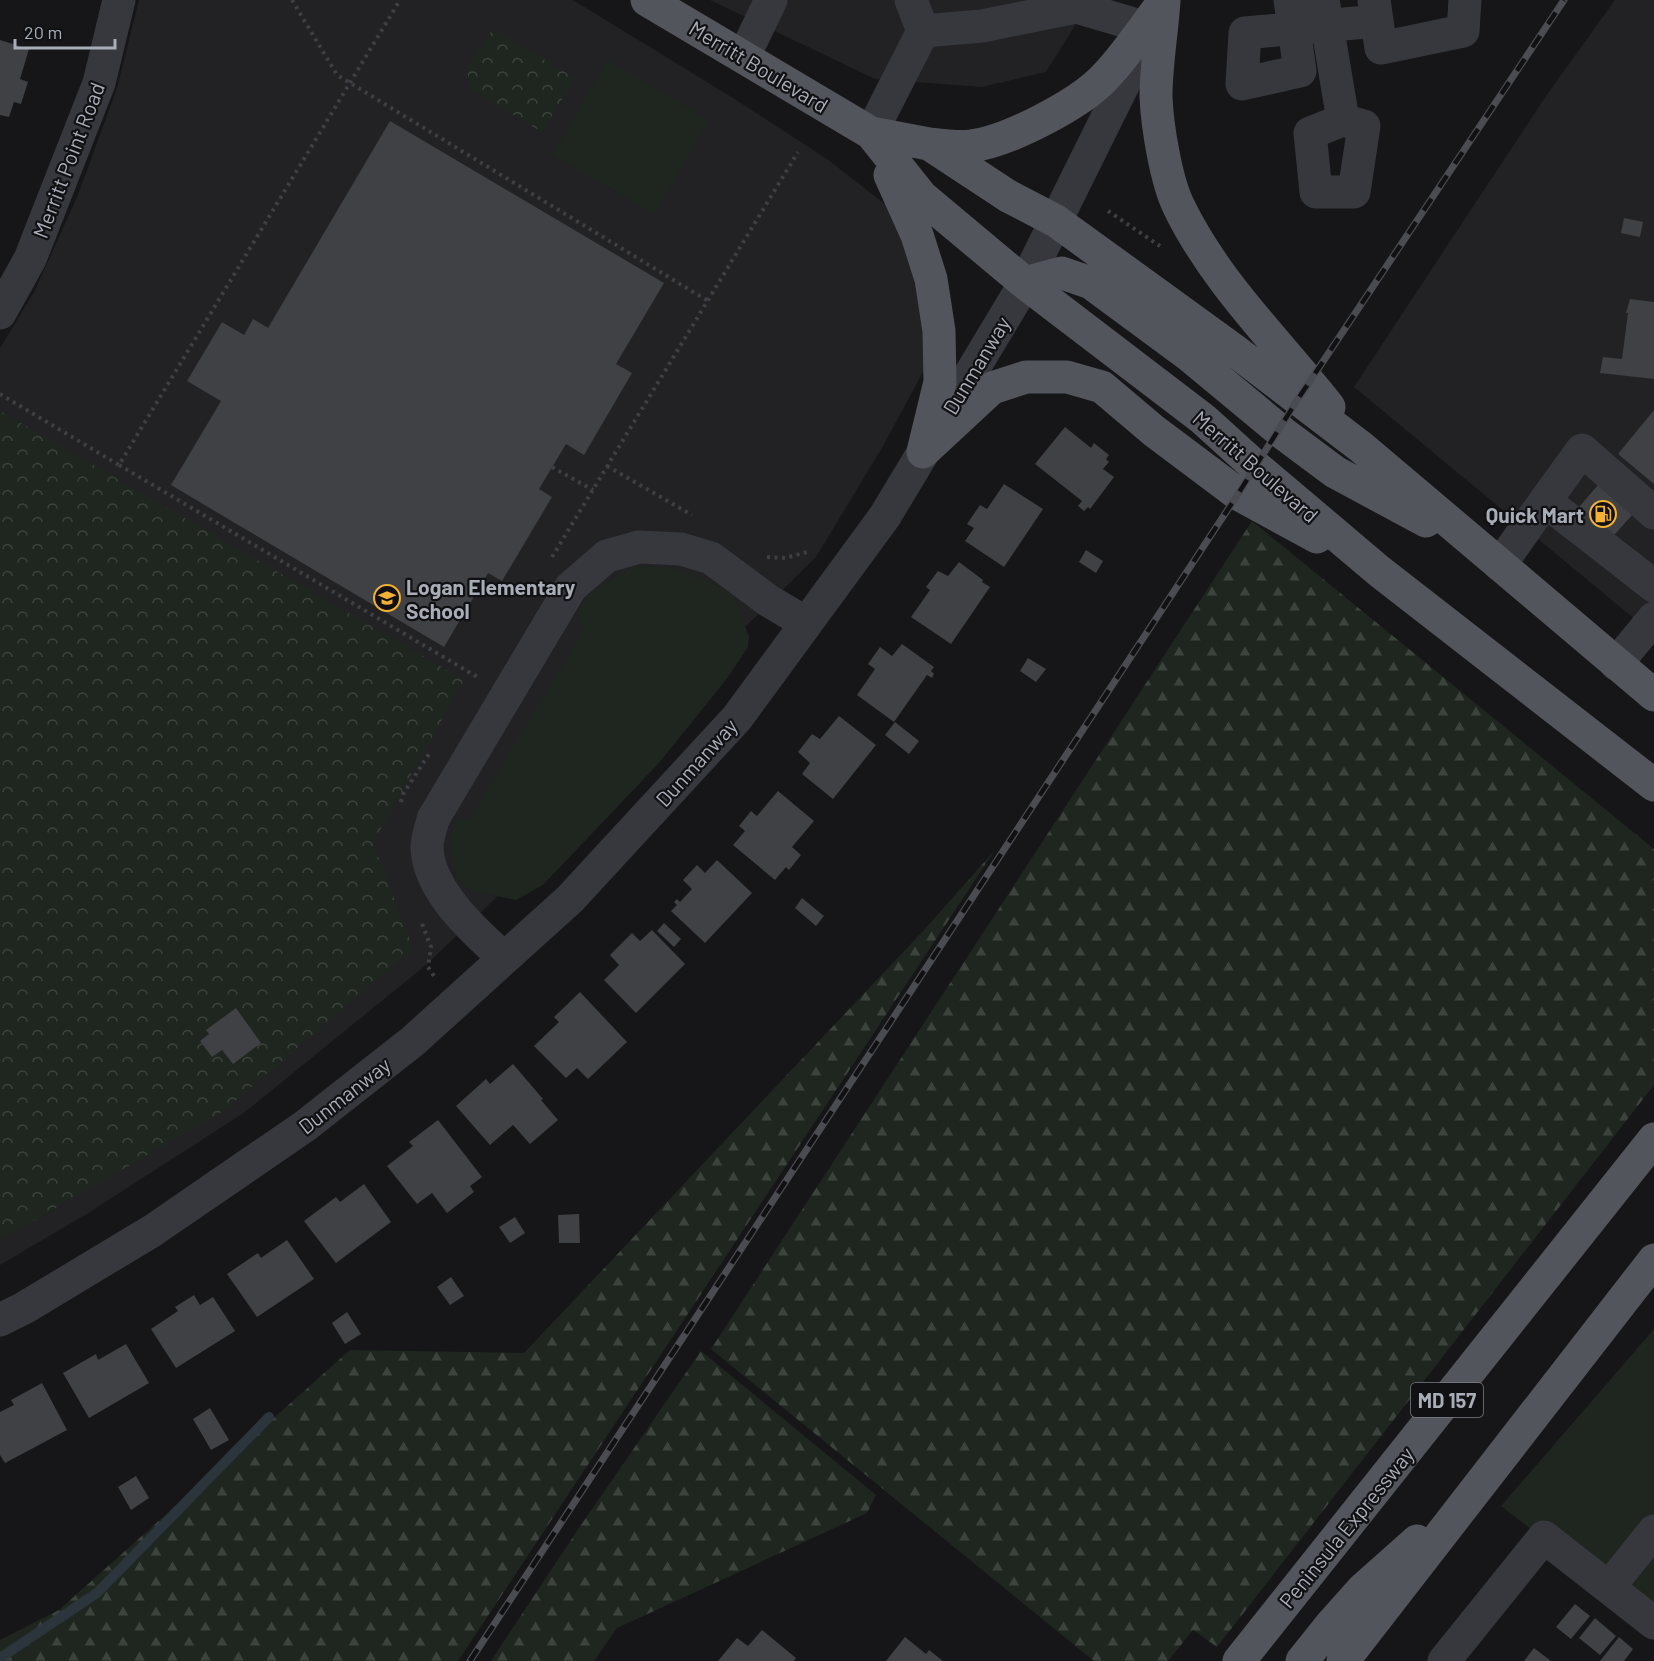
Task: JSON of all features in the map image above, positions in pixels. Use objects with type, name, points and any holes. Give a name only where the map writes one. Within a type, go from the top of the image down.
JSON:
[{"type":"main road","name":"Merritt Boulevard","points":[[647,0],[871,133],[922,197],[1025,284],[1203,418],[1256,467],[1379,571],[1653,785]]},
{"type":"main road","points":[[929,144],[971,146],[1021,130],[1076,100],[1104,78],[1165,0]]},
{"type":"main road","points":[[1165,0],[1156,95],[1162,150],[1178,205],[1207,257],[1241,304],[1309,382],[1360,447]]},
{"type":"main road","name":"Merritt Boulevard","points":[[871,133],[929,144],[1008,196],[1056,221],[1234,350],[1360,447],[1654,695]]},
{"type":"main road","points":[[871,133],[917,235],[930,279],[939,331],[940,382],[923,452]]},
{"type":"main road","points":[[1025,284],[1062,273],[1091,283],[1190,356],[1284,434],[1335,472],[1492,558]]},
{"type":"main road","points":[[923,452],[992,387],[1026,377],[1071,378],[1102,387],[1154,431],[1238,494],[1379,571]]},
{"type":"main road","name":"Peninsula Expressway","points":[[1239,1661],[1650,1141]]},
{"type":"main road","points":[[1342,1661],[1654,1260]]},
{"type":"main road","points":[[1302,1661],[1363,1589],[1478,1486]]},
{"type":"street","name":"Merritt Point Road","points":[[0,313],[30,259],[99,83],[118,0]]},
{"type":"street","points":[[744,56],[771,0]]},
{"type":"street","points":[[911,0],[923,31]]},
{"type":"street","name":"Dunmanway","points":[[0,1320],[152,1231],[305,1126],[413,1041],[570,898],[737,718],[885,516],[1025,284],[1165,0]]},
{"type":"street","points":[[1282,15],[1375,11],[1381,48],[1463,31],[1465,0]]},
{"type":"street","points":[[871,133],[923,31],[987,13],[1076,7],[1144,27]]},
{"type":"street","points":[[1325,13],[1342,120]]},
{"type":"street","points":[[1492,558],[1545,501],[1582,450],[1654,513]]},
{"type":"street","points":[[1545,501],[1649,571]]},
{"type":"street","points":[[504,958],[474,931],[434,880],[427,846],[433,819],[571,587],[607,556],[639,547],[681,549],[711,558],[769,601],[806,623]]},
{"type":"street","points":[[1616,664],[1654,618]]},
{"type":"street","points":[[1609,1587],[1654,1531]]},
{"type":"street","points":[[1444,1661],[1544,1536],[1654,1623]]},
{"type":"path","points":[[292,0],[337,75],[708,301]]},
{"type":"path","points":[[119,465],[400,0]]},
{"type":"path","points":[[1108,211],[1162,248]]},
{"type":"path","points":[[0,394],[478,678]]},
{"type":"path","points":[[552,467],[593,490]]},
{"type":"shaded area","name":"Logan Elementary School","points":[[139,0],[573,0],[733,98],[827,159],[890,208],[931,314],[924,370],[883,446],[816,557],[734,638],[500,894],[426,965],[245,1112],[90,1212],[0,1265],[0,348],[34,292],[78,195],[117,88]]},
{"type":"shaded area","points":[[710,0],[1091,0],[1046,72],[982,87],[875,79]]},
{"type":"shaded area","points":[[1615,0],[1654,0],[1654,635],[1354,387],[1548,93]]},
{"type":"green space","points":[[493,29],[575,78],[542,132],[470,89],[467,68]]},
{"type":"green space","points":[[607,60],[709,120],[655,214],[552,155]]},
{"type":"green space","points":[[0,411],[464,680],[373,843],[413,948],[225,1110],[0,1240]]},
{"type":"green space","points":[[1252,521],[1654,849],[1654,1085],[1217,1647],[1193,1630],[1168,1661],[1094,1661],[711,1349]]},
{"type":"green space","points":[[634,566],[666,567],[704,579],[734,595],[749,637],[748,647],[726,680],[658,764],[543,885],[516,900],[472,891],[456,878],[450,845],[455,819],[470,818],[584,630],[577,613],[590,593]]},
{"type":"green space","points":[[995,850],[458,1661],[0,1661],[0,1640],[59,1610],[350,1350],[524,1353],[925,929]]},
{"type":"green space","points":[[1654,1329],[1654,1624],[1501,1506]]},
{"type":"green space","points":[[701,1351],[876,1495],[867,1513],[617,1628],[594,1661],[491,1661],[579,1528]]},
{"type":"building","points":[[0,40],[29,49],[20,79],[28,82],[21,104],[14,102],[9,117],[0,115]]},
{"type":"building","points":[[390,121],[664,283],[616,364],[632,373],[584,455],[566,444],[539,489],[552,497],[502,581],[488,573],[444,647],[171,485],[221,401],[187,381],[222,322],[244,335],[253,319],[268,328]]},
{"type":"building","points":[[1624,218],[1643,222],[1640,237],[1621,233]]},
{"type":"building","points":[[1630,299],[1654,302],[1654,379],[1600,373],[1603,357],[1622,359],[1628,313],[1626,313]]},
{"type":"building","points":[[1654,410],[1654,484],[1618,454]]},
{"type":"building","points":[[1065,427],[1091,448],[1094,443],[1109,455],[1106,459],[1109,462],[1103,469],[1114,477],[1090,509],[1088,507],[1084,511],[1078,506],[1082,501],[1035,464]]},
{"type":"building","points":[[1004,484],[1043,509],[1004,567],[965,541],[974,528],[967,524],[980,505],[987,509]]},
{"type":"building","name":"Quick Mart","points":[[1598,485],[1633,514],[1608,542],[1574,513]]},
{"type":"building","points":[[1086,550],[1103,561],[1096,573],[1079,562]]},
{"type":"building","points":[[959,562],[990,587],[951,644],[911,617],[930,590],[926,587],[938,571],[948,576]]},
{"type":"building","points":[[902,644],[934,667],[931,671],[934,674],[932,678],[927,675],[894,722],[857,695],[875,669],[868,664],[880,647],[892,656]]},
{"type":"building","points":[[1028,658],[1046,669],[1036,682],[1020,671]]},
{"type":"building","points":[[839,716],[876,745],[833,799],[802,774],[810,763],[798,752],[812,734],[820,739]]},
{"type":"building","points":[[895,722],[919,741],[909,754],[885,735]]},
{"type":"building","points":[[778,791],[814,821],[792,847],[801,855],[789,870],[786,867],[775,880],[733,845],[745,831],[739,826],[751,811],[757,816]]},
{"type":"building","points":[[717,860],[752,893],[705,943],[671,911],[677,905],[674,902],[677,899],[680,902],[692,889],[683,880],[697,865],[705,873]]},
{"type":"building","points":[[802,898],[824,916],[816,926],[795,908]]},
{"type":"building","points":[[664,923],[681,939],[674,947],[657,931]]},
{"type":"building","points":[[652,930],[685,964],[636,1013],[604,980],[619,965],[610,955],[632,933],[640,941]]},
{"type":"building","points":[[580,992],[627,1042],[588,1079],[577,1068],[566,1078],[534,1046],[559,1022],[554,1017]]},
{"type":"building","points":[[236,1008],[261,1043],[233,1064],[222,1050],[212,1057],[200,1041],[209,1034],[206,1030]]},
{"type":"building","points":[[513,1064],[558,1120],[530,1144],[513,1125],[490,1145],[456,1106],[486,1079],[490,1084]]},
{"type":"building","points":[[438,1120],[482,1177],[470,1186],[474,1192],[447,1213],[432,1193],[417,1204],[387,1166],[413,1146],[409,1142]]},
{"type":"building","points":[[364,1184],[391,1222],[336,1263],[304,1221],[336,1197],[340,1202]]},
{"type":"building","points":[[579,1214],[580,1243],[559,1243],[558,1215]]},
{"type":"building","points":[[515,1217],[525,1233],[510,1243],[499,1227]]},
{"type":"building","points":[[287,1240],[314,1279],[257,1317],[227,1274],[258,1253],[261,1258]]},
{"type":"building","points":[[451,1277],[464,1296],[450,1305],[437,1287]]},
{"type":"building","points":[[194,1295],[200,1305],[213,1297],[235,1331],[176,1368],[151,1329],[178,1311],[175,1307]]},
{"type":"building","points":[[347,1312],[361,1334],[345,1344],[332,1323]]},
{"type":"building","points":[[126,1344],[149,1383],[89,1418],[63,1373],[96,1354],[98,1360]]},
{"type":"building","points":[[42,1383],[67,1430],[5,1463],[0,1455],[0,1412],[14,1405],[11,1400]]},
{"type":"building","points":[[210,1408],[229,1440],[211,1450],[193,1419]]},
{"type":"building","points":[[136,1476],[149,1498],[131,1510],[118,1487]]},
{"type":"building","points":[[1575,1604],[1590,1616],[1571,1639],[1556,1627]]},
{"type":"building","points":[[1595,1618],[1616,1636],[1600,1655],[1579,1638]]},
{"type":"building","points":[[762,1630],[796,1658],[794,1661],[718,1661],[737,1638],[748,1646]]},
{"type":"building","points":[[905,1637],[926,1654],[929,1650],[943,1661],[886,1661]]},
{"type":"building","points":[[1619,1637],[1633,1649],[1624,1661],[1600,1661]]},
{"type":"building","points":[[1534,1648],[1551,1661],[1524,1661]]},
{"type":"waterway","points":[[0,1658],[97,1593],[269,1417]]},
{"type":"railway","points":[[470,1661],[1238,494],[1298,399],[1564,0]]},
{"type":"place","name":"Quick Mart","points":[[1603,514]]},
{"type":"place","name":"Logan Elementary School","points":[[387,598]]}]
